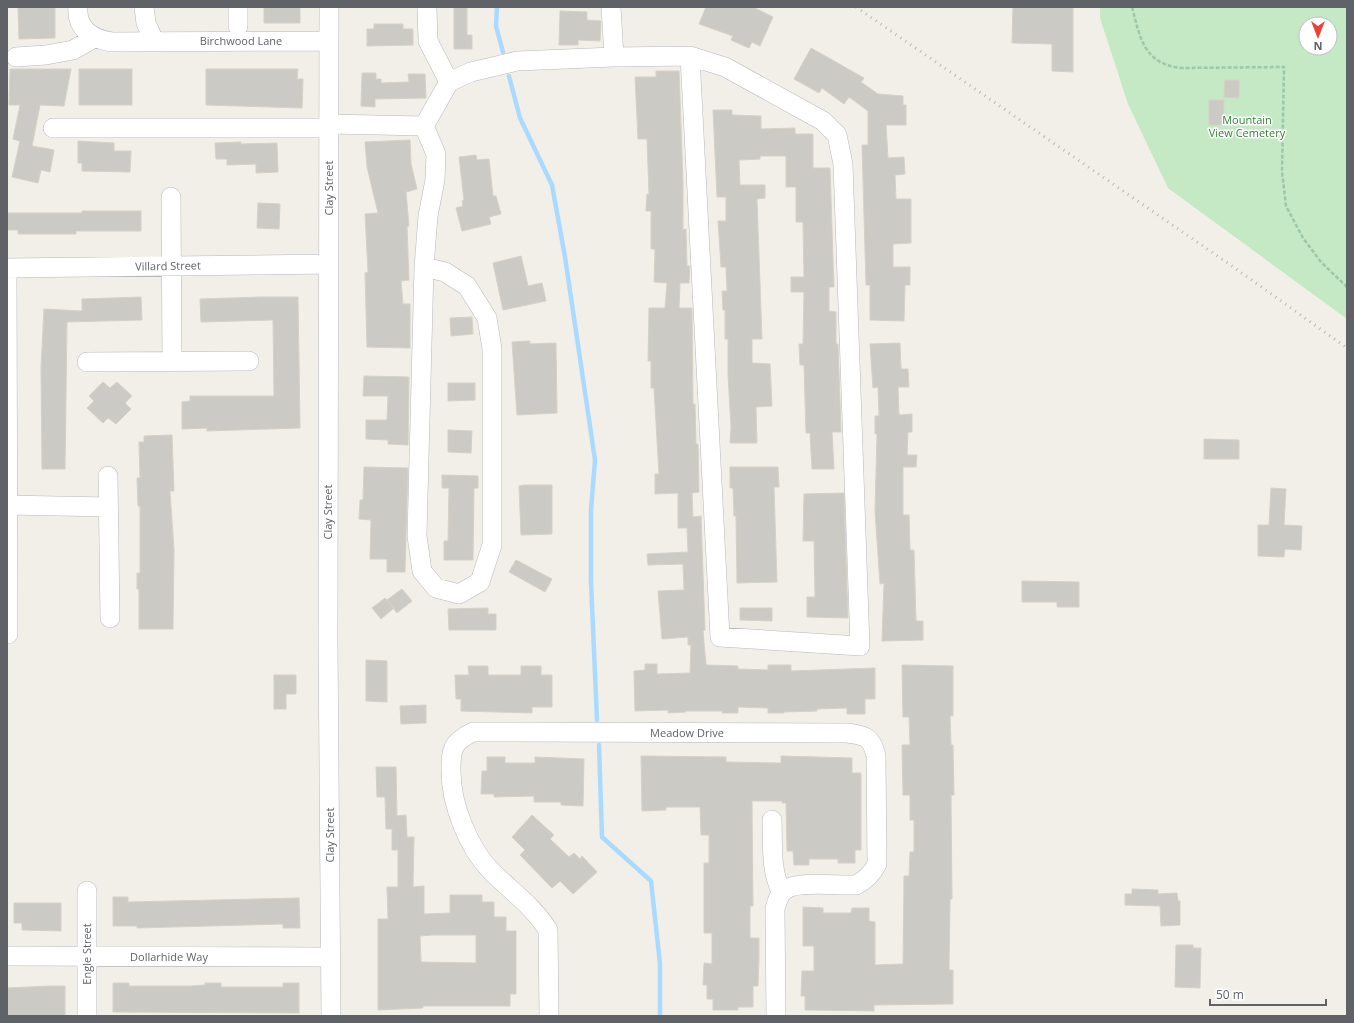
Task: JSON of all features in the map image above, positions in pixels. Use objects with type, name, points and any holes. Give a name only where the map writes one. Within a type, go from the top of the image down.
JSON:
[{"type":"street","points":[[16,57],[46,55],[74,50],[94,38],[83,28],[79,21],[78,7]]},
{"type":"street","points":[[144,7],[146,23],[154,41]]},
{"type":"street","points":[[238,7],[238,26]]},
{"type":"street","name":"Clay Street","points":[[329,7],[328,643],[331,1016]]},
{"type":"street","points":[[427,7],[428,41],[449,82]]},
{"type":"street","points":[[611,7],[614,57]]},
{"type":"street","name":"Birchwood Lane","points":[[94,38],[112,42],[328,41]]},
{"type":"street","points":[[424,126],[449,82],[471,72],[517,61],[690,56],[725,67],[823,121],[837,135],[843,164],[860,646],[720,637],[690,56]]},
{"type":"street","points":[[53,128],[424,126]]},
{"type":"street","points":[[424,126],[436,154],[435,180],[428,216],[424,267],[417,536],[422,571],[436,588],[459,594],[480,582],[492,544],[492,349],[487,318],[467,286],[445,272],[424,267]]},
{"type":"street","points":[[171,197],[172,361]]},
{"type":"street","name":"Villard Street","points":[[7,268],[328,264]]},
{"type":"street","points":[[7,268],[8,634]]},
{"type":"street","points":[[87,362],[249,361]]},
{"type":"street","points":[[108,476],[110,618]]},
{"type":"street","points":[[8,505],[108,507]]},
{"type":"street","name":"Meadow Drive","points":[[549,1016],[548,930],[541,918],[490,870],[468,839],[458,811],[451,778],[451,756],[454,744],[463,737],[473,732],[840,733],[863,735],[874,747],[876,756],[877,864],[872,874],[864,881],[856,885],[800,885],[785,889],[782,893]]},
{"type":"street","points":[[772,820],[773,867],[776,882],[782,893],[778,898],[775,909],[776,1016]]},
{"type":"street","name":"Engle Street","points":[[87,891],[87,1016]]},
{"type":"street","name":"Dollarhide Way","points":[[7,956],[331,957]]},
{"type":"path","points":[[1132,7],[1145,48],[1153,58],[1165,65],[1181,68],[1284,67],[1282,172],[1286,206],[1303,238],[1321,262],[1347,287]]},
{"type":"green space","name":"Mountain View Cemetery","points":[[1100,7],[1347,7],[1347,319],[1168,188],[1128,104],[1100,18]]},
{"type":"building","points":[[18,7],[55,7],[55,38],[19,39]]},
{"type":"building","points":[[264,7],[300,7],[300,23],[264,23]]},
{"type":"building","points":[[454,7],[467,7],[467,35],[472,35],[472,49],[454,49]]},
{"type":"building","points":[[706,7],[753,7],[773,17],[760,46],[752,42],[749,48],[731,40],[733,36],[699,24]]},
{"type":"building","points":[[1013,7],[1073,7],[1073,72],[1052,71],[1052,44],[1012,43]]},
{"type":"building","points":[[560,11],[587,12],[587,20],[601,21],[600,41],[578,40],[578,45],[559,45]]},
{"type":"building","points":[[374,24],[403,24],[403,29],[413,29],[413,45],[367,46],[367,29],[374,29]]},
{"type":"building","points":[[811,48],[864,78],[861,82],[878,94],[903,96],[903,105],[906,105],[906,125],[886,125],[888,158],[904,157],[905,174],[895,175],[896,199],[911,199],[911,243],[893,244],[893,267],[910,267],[910,285],[905,285],[904,321],[870,320],[870,285],[866,285],[862,145],[868,145],[868,111],[849,97],[844,104],[822,88],[819,93],[794,79]]},
{"type":"building","points":[[10,69],[71,69],[64,106],[40,105],[32,146],[54,150],[50,172],[41,170],[38,183],[12,177],[20,141],[13,139],[20,105],[9,105]]},
{"type":"building","points":[[79,69],[132,69],[132,105],[79,105]]},
{"type":"building","points":[[206,69],[298,69],[297,79],[303,79],[302,108],[206,105]]},
{"type":"building","points":[[656,71],[679,71],[683,182],[683,230],[686,229],[687,266],[690,266],[689,283],[680,283],[679,308],[692,308],[693,404],[695,404],[696,444],[698,444],[699,492],[692,493],[693,517],[701,516],[705,630],[703,631],[706,665],[738,666],[738,669],[768,670],[768,665],[791,665],[791,671],[875,668],[875,699],[865,699],[865,714],[847,714],[847,708],[817,709],[817,711],[784,713],[768,713],[768,708],[738,707],[738,713],[722,713],[722,711],[686,711],[668,713],[668,710],[635,711],[634,671],[645,670],[645,664],[657,664],[657,674],[690,673],[691,645],[688,645],[688,637],[662,639],[658,591],[684,590],[683,564],[648,565],[647,554],[688,552],[687,528],[678,528],[678,493],[655,494],[655,474],[659,474],[654,388],[651,388],[651,361],[648,361],[649,308],[665,308],[667,283],[654,282],[655,249],[651,249],[651,211],[646,211],[647,194],[649,194],[647,139],[638,139],[635,77],[656,77]]},
{"type":"building","points":[[362,73],[376,73],[376,79],[381,79],[381,83],[409,82],[408,74],[425,74],[426,98],[375,99],[375,107],[361,106]]},
{"type":"building","points":[[1225,80],[1239,80],[1239,98],[1224,97]]},
{"type":"building","points":[[1209,100],[1224,100],[1223,125],[1209,125]]},
{"type":"building","points":[[713,110],[732,110],[732,115],[761,116],[761,129],[795,128],[795,134],[813,134],[813,168],[830,168],[834,287],[829,287],[829,311],[836,312],[836,344],[838,344],[841,432],[832,432],[834,469],[812,469],[810,433],[806,433],[804,365],[800,365],[799,344],[803,344],[804,292],[791,292],[791,277],[804,277],[803,222],[796,222],[796,187],[786,187],[786,156],[760,156],[760,159],[739,160],[740,185],[765,185],[765,198],[757,199],[762,339],[752,339],[752,363],[770,364],[772,406],[756,407],[757,443],[730,443],[731,427],[728,339],[725,339],[725,310],[723,310],[722,291],[727,291],[726,267],[721,267],[718,221],[726,221],[726,197],[717,197]]},
{"type":"building","points":[[410,140],[411,164],[417,189],[406,192],[409,226],[407,226],[409,280],[401,281],[403,304],[410,304],[410,348],[367,347],[365,273],[368,272],[365,214],[378,213],[367,167],[365,142]]},
{"type":"building","points":[[78,141],[114,143],[114,151],[131,151],[130,172],[82,171],[82,163],[78,163]]},
{"type":"building","points":[[241,142],[241,144],[277,143],[278,172],[256,173],[256,164],[227,165],[227,159],[216,159],[215,143]]},
{"type":"building","points":[[476,155],[477,160],[489,159],[493,196],[496,196],[501,214],[489,217],[491,224],[462,231],[456,208],[463,206],[462,201],[464,200],[459,157]]},
{"type":"building","points":[[258,203],[280,204],[279,229],[257,228]]},
{"type":"building","points":[[82,211],[141,211],[141,231],[76,231],[76,234],[18,234],[18,230],[7,230],[7,213],[82,213]]},
{"type":"building","points":[[521,256],[528,286],[542,283],[546,301],[503,310],[493,263]]},
{"type":"building","points":[[141,297],[142,320],[67,322],[65,469],[42,469],[41,368],[44,309],[82,311],[82,299]]},
{"type":"building","points":[[298,297],[300,428],[207,431],[207,428],[182,429],[182,402],[190,401],[190,396],[274,396],[273,320],[201,322],[200,299]]},
{"type":"building","points":[[472,317],[473,334],[451,336],[450,318]]},
{"type":"building","points":[[530,341],[530,344],[556,343],[557,413],[517,415],[512,342]]},
{"type":"building","points":[[900,343],[901,369],[908,369],[909,387],[898,387],[899,415],[912,414],[912,432],[908,432],[907,455],[917,455],[916,467],[903,467],[903,515],[909,515],[910,550],[914,550],[916,621],[923,621],[923,640],[882,641],[884,583],[880,584],[875,511],[877,434],[875,434],[875,416],[879,416],[878,387],[873,388],[870,344]]},
{"type":"building","points":[[364,376],[409,377],[408,445],[388,444],[388,440],[366,439],[366,420],[387,420],[388,396],[363,396]]},
{"type":"building","points":[[103,382],[110,388],[117,382],[132,396],[125,403],[131,409],[116,424],[108,418],[103,423],[87,408],[94,401],[89,396]]},
{"type":"building","points":[[448,383],[475,383],[475,400],[448,401]]},
{"type":"building","points":[[448,430],[472,431],[471,453],[448,452]]},
{"type":"building","points":[[172,435],[174,491],[170,491],[174,550],[173,629],[139,629],[139,589],[137,589],[137,573],[140,573],[140,506],[138,506],[137,478],[140,478],[139,442],[144,442],[144,436]]},
{"type":"building","points":[[1204,439],[1239,440],[1239,459],[1204,459]]},
{"type":"building","points":[[364,467],[408,468],[405,572],[387,572],[387,559],[370,559],[371,520],[359,519],[360,500],[363,500]]},
{"type":"building","points":[[730,467],[778,467],[779,487],[774,487],[777,582],[737,583],[736,516],[734,516],[733,488],[730,488]]},
{"type":"building","points":[[442,475],[478,476],[478,488],[474,488],[473,560],[444,560],[444,541],[448,541],[449,488],[442,488]]},
{"type":"building","points":[[552,485],[552,534],[521,535],[519,486]]},
{"type":"building","points":[[1271,488],[1286,489],[1284,525],[1302,526],[1301,550],[1285,549],[1284,557],[1258,556],[1258,525],[1269,525]]},
{"type":"building","points":[[844,493],[848,618],[807,617],[807,597],[815,597],[814,541],[803,541],[804,494]]},
{"type":"building","points":[[516,560],[552,579],[545,592],[509,572]]},
{"type":"building","points":[[1022,581],[1079,582],[1079,607],[1057,607],[1057,602],[1022,602]]},
{"type":"building","points":[[402,589],[412,601],[397,613],[387,600]]},
{"type":"building","points":[[385,598],[394,608],[381,619],[372,608]]},
{"type":"building","points":[[488,608],[488,614],[496,614],[496,630],[449,630],[448,609]]},
{"type":"building","points":[[740,608],[772,608],[772,621],[740,620]]},
{"type":"building","points":[[366,660],[387,661],[387,702],[366,701]]},
{"type":"building","points":[[902,665],[953,666],[953,716],[950,716],[951,745],[953,745],[954,795],[951,795],[952,899],[950,899],[949,970],[953,970],[953,1004],[874,1005],[874,1011],[805,1010],[805,996],[801,996],[802,971],[814,971],[814,946],[803,946],[803,907],[823,908],[823,913],[851,913],[852,908],[869,908],[869,921],[875,922],[875,965],[903,964],[904,876],[909,876],[910,852],[914,852],[914,820],[910,820],[910,795],[903,795],[902,745],[910,745],[909,717],[903,717]]},
{"type":"building","points":[[468,666],[488,666],[488,675],[521,675],[521,666],[541,666],[541,675],[552,675],[552,707],[532,707],[532,713],[461,711],[461,699],[456,699],[455,675],[469,675]]},
{"type":"building","points":[[274,675],[296,675],[296,694],[286,694],[286,709],[274,709]]},
{"type":"building","points":[[426,705],[426,723],[401,724],[400,706]]},
{"type":"building","points":[[641,756],[726,757],[726,762],[781,763],[781,756],[852,758],[852,773],[861,773],[861,850],[855,850],[855,863],[838,863],[838,859],[809,859],[809,865],[794,865],[793,851],[787,851],[786,803],[782,803],[782,801],[752,801],[753,906],[750,906],[750,938],[759,938],[758,986],[753,986],[753,1007],[738,1007],[738,1010],[713,1010],[713,999],[707,999],[707,985],[703,985],[704,963],[712,964],[712,933],[704,933],[704,863],[709,863],[709,835],[701,835],[700,807],[666,807],[666,810],[642,811]]},
{"type":"building","points":[[487,757],[505,757],[505,763],[535,763],[535,757],[584,759],[583,806],[561,805],[561,802],[534,802],[534,796],[494,797],[494,794],[481,794],[482,771],[487,771]]},
{"type":"building","points":[[376,767],[396,767],[397,816],[406,815],[407,837],[414,837],[413,887],[424,886],[424,914],[450,913],[450,895],[482,895],[482,902],[494,902],[494,917],[506,917],[506,931],[516,931],[516,994],[510,994],[510,1006],[423,1006],[423,1008],[378,1010],[378,919],[388,919],[387,887],[398,887],[398,850],[392,850],[392,829],[386,829],[385,797],[377,797]],"holes":[[[476,935],[476,963],[421,962],[420,936]]]},
{"type":"building","points":[[532,815],[554,835],[550,839],[569,857],[574,853],[580,859],[582,856],[597,872],[573,894],[560,881],[552,888],[520,855],[525,850],[512,837]]},
{"type":"building","points":[[1132,889],[1158,890],[1158,894],[1177,893],[1178,901],[1180,901],[1180,925],[1161,926],[1160,906],[1125,905],[1125,894],[1132,894]]},
{"type":"building","points":[[113,897],[128,897],[128,902],[299,898],[300,928],[283,928],[283,924],[137,928],[137,926],[113,926]]},
{"type":"building","points":[[14,903],[61,903],[61,931],[22,930],[22,923],[14,923]]},
{"type":"building","points":[[1176,945],[1193,945],[1193,948],[1201,948],[1200,988],[1175,987]]},
{"type":"building","points":[[113,983],[129,983],[129,986],[191,986],[205,985],[205,983],[221,983],[221,987],[283,987],[283,983],[299,983],[299,1013],[113,1012]]},
{"type":"building","points":[[65,986],[65,1016],[7,1016],[7,988]]},
{"type":"waterway","points":[[497,7],[496,26],[503,52]]},
{"type":"waterway","points":[[509,76],[520,118],[552,185],[565,257],[595,460],[591,510],[591,582],[597,720]]},
{"type":"waterway","points":[[599,745],[602,837],[651,881],[660,964],[660,1016]]},
{"type":"railway","points":[[856,7],[1232,266],[1347,348]]}]
